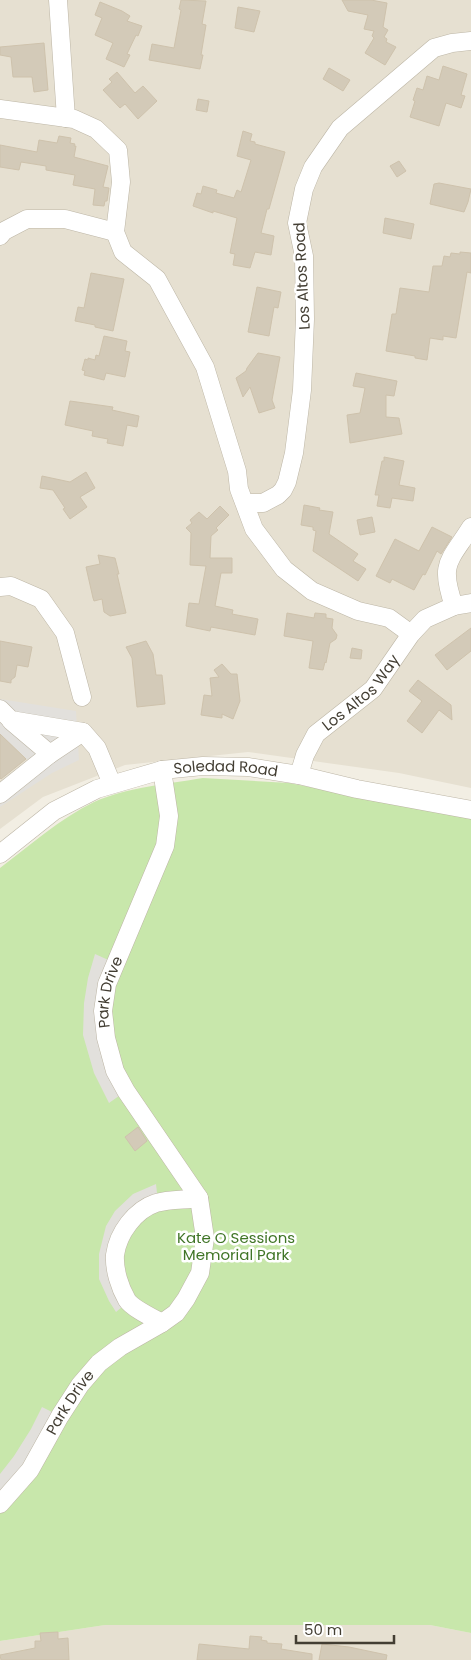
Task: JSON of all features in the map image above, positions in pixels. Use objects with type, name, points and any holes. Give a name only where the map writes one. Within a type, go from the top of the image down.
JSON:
[{"type":"street","points":[[58,0],[60,5],[66,118]]},
{"type":"street","name":"Los Altos Road","points":[[245,502],[263,503],[283,490],[287,482],[294,453],[302,390],[305,319],[304,256],[297,223],[304,189],[313,167],[340,128],[434,48],[452,43],[471,41]]},
{"type":"street","points":[[0,109],[74,119],[96,129],[118,150],[121,182],[115,232],[123,252],[157,279],[206,367],[237,471],[239,489],[254,529],[284,569],[312,591],[358,611],[389,618],[411,634],[425,619],[463,605],[448,589],[447,566],[450,558],[471,527]]},
{"type":"street","points":[[0,236],[4,231],[28,219],[65,219],[115,232]]},
{"type":"street","points":[[0,587],[11,586],[41,599],[65,633],[82,697]]},
{"type":"street","name":"Los Altos Way","points":[[299,775],[305,754],[316,734],[373,689],[411,634]]},
{"type":"street","points":[[5,715],[83,732],[97,748],[112,784]]},
{"type":"street","points":[[5,715],[50,754]]},
{"type":"street","points":[[0,794],[50,754],[83,732]]},
{"type":"street","name":"Soledad Road","points":[[0,854],[54,811],[97,789],[162,770],[203,766],[248,767],[299,775],[357,789],[471,810]]},
{"type":"street","name":"Park Drive","points":[[0,1504],[30,1470],[65,1409],[80,1386],[99,1363],[120,1347],[176,1313],[200,1273],[205,1238],[198,1198],[126,1091],[115,1071],[106,1038],[103,1011],[107,984],[165,846],[169,816],[162,770]]},
{"type":"street","points":[[162,1323],[128,1302],[116,1269],[116,1255],[120,1240],[135,1215],[145,1208],[158,1202],[198,1198]]},
{"type":"shaded area","points":[[0,0],[471,0],[471,788],[399,773],[248,752],[125,765],[43,797],[0,829]]},
{"type":"shaded area","points":[[0,699],[76,711],[79,760],[52,773],[0,807],[0,781],[8,787],[29,761],[0,735]]},
{"type":"shaded area","points":[[95,954],[115,963],[103,1011],[126,1091],[109,1103],[94,1073],[83,1035],[84,1003],[88,978]]},
{"type":"shaded area","points":[[156,1184],[158,1202],[120,1240],[128,1302],[116,1312],[99,1279],[99,1254],[106,1226],[115,1211],[133,1194]]},
{"type":"shaded area","points":[[42,1407],[60,1416],[0,1504],[0,1474],[31,1429]]},
{"type":"shaded area","points":[[105,1625],[430,1625],[471,1633],[471,1660],[0,1660],[0,1641]]},
{"type":"green space","name":"Kate O Sessions Memorial Park","points":[[203,778],[289,783],[471,818],[471,1633],[430,1625],[105,1625],[0,1641],[0,868],[57,824],[94,802],[134,789]]},
{"type":"building","points":[[181,0],[206,1],[202,24],[206,25],[200,69],[149,60],[152,44],[174,48]]},
{"type":"building","points":[[342,0],[371,0],[387,3],[383,27],[388,30],[384,37],[387,39],[386,42],[396,47],[385,65],[365,53],[374,38],[372,36],[374,31],[364,29],[368,15],[348,11]]},
{"type":"building","points":[[100,2],[130,16],[127,21],[142,26],[127,54],[130,55],[124,67],[106,59],[113,43],[95,35],[102,18],[95,15]]},
{"type":"building","points":[[238,7],[260,11],[254,32],[235,28]]},
{"type":"building","points":[[44,43],[48,90],[34,92],[32,77],[13,77],[11,57],[0,55],[0,47]]},
{"type":"building","points":[[443,66],[467,74],[461,95],[465,96],[461,108],[446,103],[439,126],[410,117],[417,88],[423,90],[427,76],[439,80]]},
{"type":"building","points":[[329,68],[350,80],[343,91],[323,79]]},
{"type":"building","points":[[117,72],[135,93],[143,86],[157,101],[138,119],[125,104],[120,108],[103,90],[112,82],[109,79]]},
{"type":"building","points":[[198,99],[209,101],[207,112],[196,110]]},
{"type":"building","points":[[243,131],[252,134],[250,141],[255,142],[255,144],[285,152],[261,233],[274,236],[271,255],[255,252],[250,268],[233,265],[235,254],[230,253],[237,218],[193,206],[197,193],[201,194],[203,186],[217,190],[216,193],[234,198],[237,190],[241,192],[251,160],[237,156]]},
{"type":"building","points":[[59,136],[71,138],[70,143],[76,146],[74,157],[108,166],[103,187],[109,188],[107,201],[105,201],[104,206],[93,205],[95,189],[73,185],[75,175],[46,170],[46,166],[21,162],[19,170],[0,167],[0,145],[37,152],[39,140],[57,143]]},
{"type":"building","points":[[399,161],[406,171],[397,177],[390,166]]},
{"type":"building","points":[[439,183],[471,189],[464,212],[430,204],[434,184]]},
{"type":"building","points":[[385,218],[414,224],[411,239],[383,233]]},
{"type":"building","points":[[460,252],[471,253],[471,273],[467,272],[456,338],[443,336],[443,340],[430,338],[427,360],[386,351],[392,314],[396,314],[400,288],[429,292],[433,266],[442,266],[444,256],[450,257],[451,253],[460,254]]},
{"type":"building","points":[[91,273],[124,279],[113,331],[75,321],[78,307],[84,308]]},
{"type":"building","points":[[257,287],[281,292],[278,308],[274,307],[269,336],[248,332]]},
{"type":"building","points":[[104,336],[127,341],[125,351],[130,352],[125,377],[106,373],[104,380],[84,375],[85,371],[82,370],[85,359],[95,360],[96,355],[99,356]]},
{"type":"building","points":[[258,353],[280,357],[272,400],[275,408],[259,413],[250,387],[243,397],[236,378],[246,371]]},
{"type":"building","points":[[356,373],[397,381],[394,396],[386,395],[386,417],[399,418],[402,434],[350,443],[347,415],[360,413],[365,388],[353,386]]},
{"type":"building","points":[[70,401],[113,407],[112,410],[139,416],[137,427],[127,425],[123,446],[107,443],[108,439],[92,436],[93,431],[65,425]]},
{"type":"building","points":[[384,457],[404,461],[399,485],[415,488],[413,501],[392,498],[390,508],[377,506],[379,495],[375,495]]},
{"type":"building","points":[[86,472],[95,488],[80,497],[87,507],[70,519],[53,490],[40,488],[42,476],[70,482]]},
{"type":"building","points":[[304,505],[333,512],[329,534],[358,554],[353,561],[366,569],[358,581],[313,551],[316,531],[313,530],[313,527],[301,525]]},
{"type":"building","points":[[220,506],[229,515],[211,536],[210,558],[232,558],[232,573],[221,573],[215,606],[233,610],[232,614],[258,619],[255,635],[211,627],[210,631],[186,626],[189,603],[199,604],[206,566],[190,565],[191,533],[186,528],[192,523],[190,520],[199,512],[207,519]]},
{"type":"building","points":[[372,517],[375,532],[360,535],[357,520]]},
{"type":"building","points":[[432,527],[452,537],[441,554],[437,551],[425,575],[423,574],[414,590],[392,579],[390,583],[376,576],[395,539],[419,551]]},
{"type":"building","points":[[98,555],[115,558],[126,613],[110,616],[104,612],[102,599],[94,601],[86,567],[100,564]]},
{"type":"building","points":[[287,613],[314,618],[315,613],[326,614],[326,618],[333,619],[332,628],[337,635],[336,639],[330,643],[323,670],[309,668],[313,641],[284,636]]},
{"type":"building","points":[[471,628],[471,651],[447,670],[435,655]]},
{"type":"building","points":[[0,641],[32,647],[28,667],[17,665],[15,677],[11,680],[11,683],[0,681]]},
{"type":"building","points":[[146,641],[153,654],[156,675],[162,675],[165,704],[137,707],[132,658],[126,647]]},
{"type":"building","points":[[352,648],[362,650],[361,659],[350,658]]},
{"type":"building","points":[[222,664],[231,674],[237,674],[240,701],[233,719],[222,714],[222,718],[201,715],[204,695],[212,696],[210,678],[219,677],[214,670]]},
{"type":"building","points":[[418,680],[451,705],[452,720],[439,710],[422,733],[407,721],[422,701],[409,691]]},
{"type":"building","points":[[0,734],[26,759],[1,779],[0,778]]},
{"type":"building","points":[[138,1127],[147,1141],[135,1151],[125,1137]]},
{"type":"building","points":[[58,1632],[58,1639],[68,1638],[69,1660],[1,1660],[0,1655],[35,1648],[35,1641],[41,1641],[40,1633]]},
{"type":"building","points":[[250,1636],[262,1637],[261,1640],[267,1641],[267,1643],[282,1644],[281,1649],[312,1654],[312,1660],[197,1660],[199,1644],[249,1649]]},
{"type":"building","points":[[322,1644],[349,1647],[387,1655],[386,1660],[319,1660]]}]
